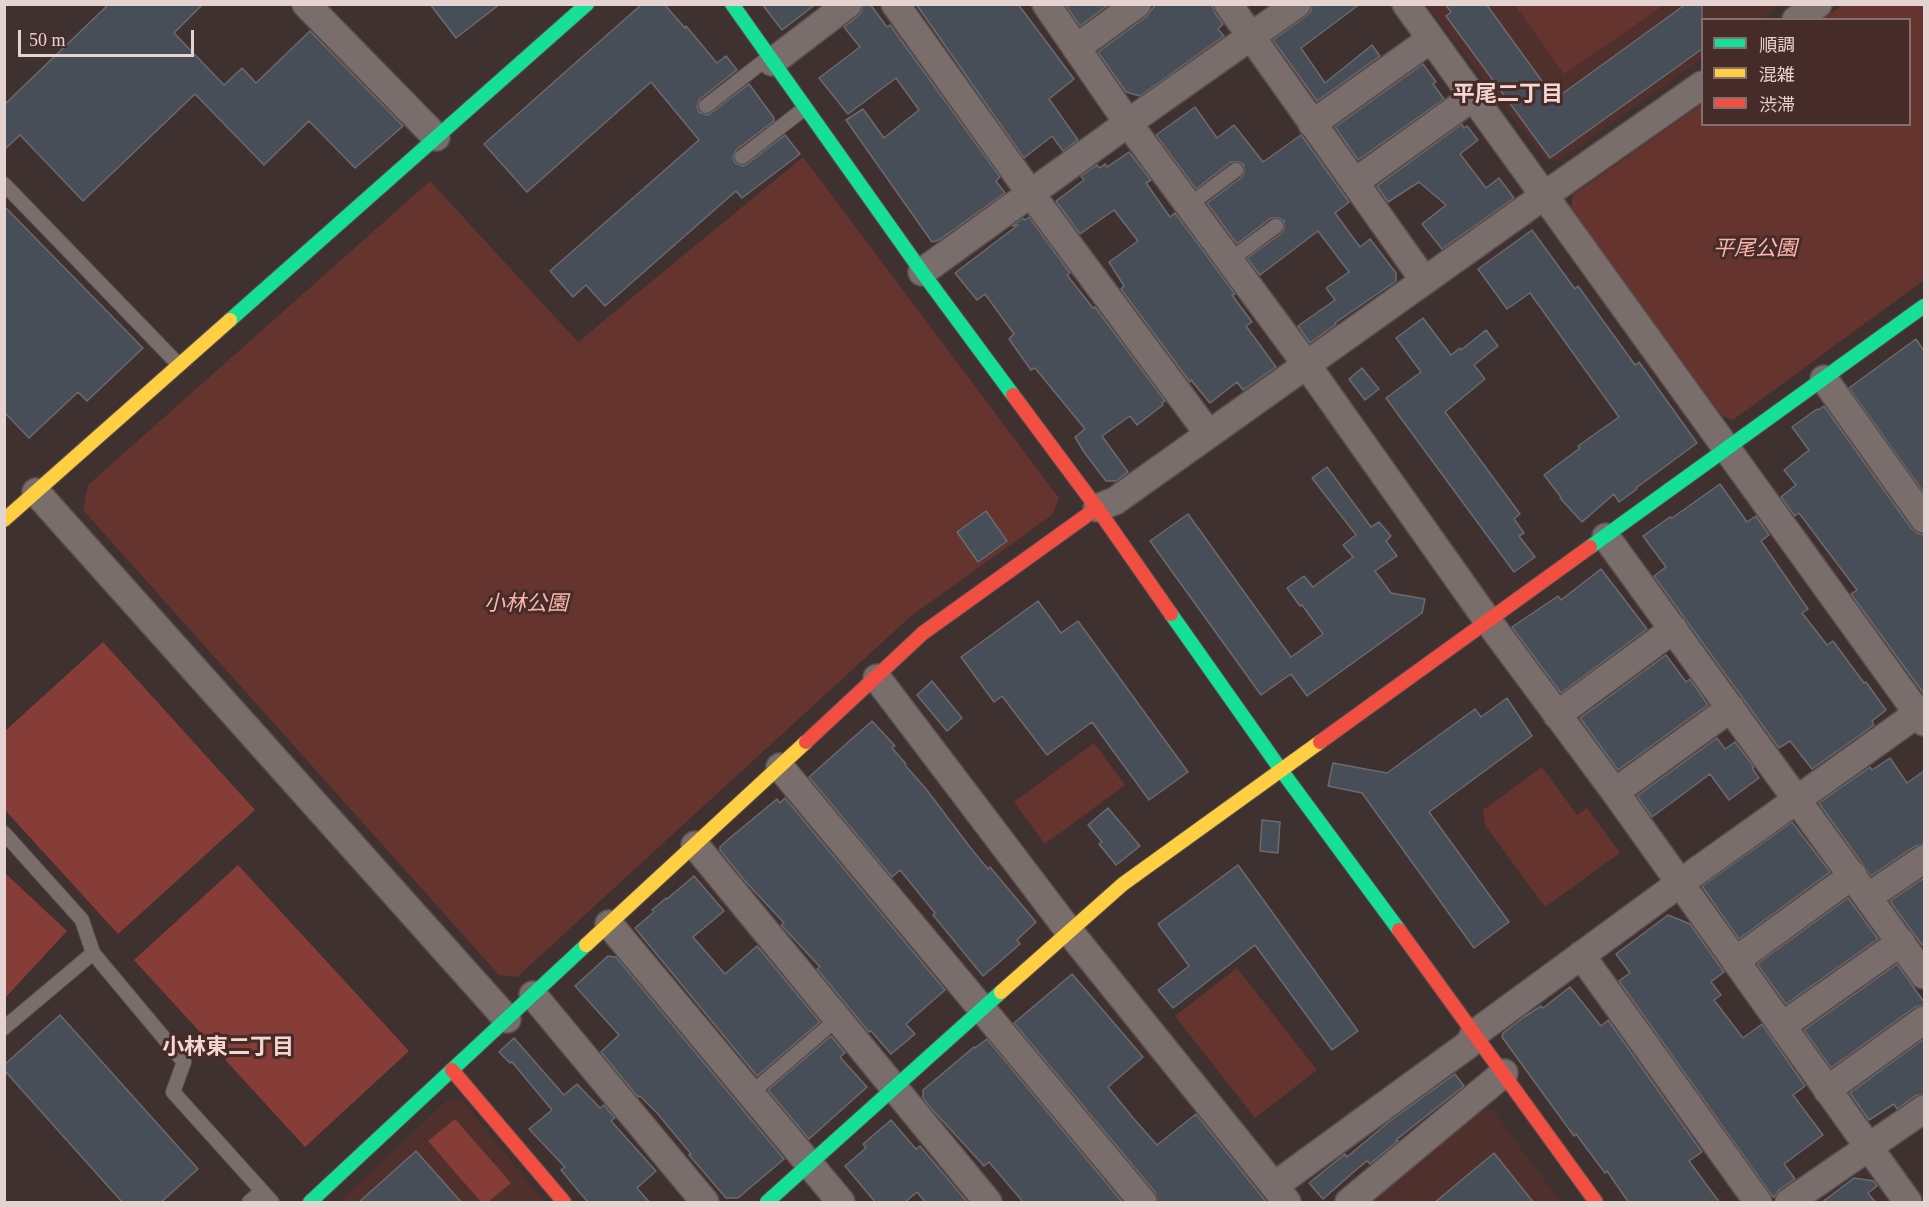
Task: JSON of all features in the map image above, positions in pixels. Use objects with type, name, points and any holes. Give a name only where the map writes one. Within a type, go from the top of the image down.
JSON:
[{"type":"street","points":[[306,4],[436,137]]},
{"type":"street","points":[[4,520],[587,4]]},
{"type":"street","points":[[732,4],[922,272],[1097,508],[1281,770],[1504,1073],[1596,1203]]},
{"type":"street","points":[[771,59],[848,4]]},
{"type":"street","points":[[895,4],[1031,194],[1208,434]]},
{"type":"street","points":[[1046,4],[1128,123],[1306,364],[1488,621],[1615,792],[1908,1203]]},
{"type":"street","points":[[1076,48],[1137,4]]},
{"type":"street","points":[[1228,4],[1424,280]]},
{"type":"street","points":[[922,272],[1297,4]]},
{"type":"street","points":[[877,678],[1069,931],[1280,1194],[1469,1044],[1474,1034],[1680,883],[1922,715],[1406,4]]},
{"type":"street","points":[[1799,18],[1818,4]]},
{"type":"street","points":[[1312,124],[1431,39]]},
{"type":"street","points":[[310,1203],[923,633],[1097,508],[1115,501],[1701,86]]},
{"type":"street","points":[[1354,182],[1473,97]]},
{"type":"street","points":[[767,1203],[1123,884],[1924,307]]},
{"type":"street","points":[[1824,379],[1924,519]]},
{"type":"street","points":[[36,492],[507,1019]]},
{"type":"street","points":[[1606,537],[1901,942],[1922,965]]},
{"type":"street","points":[[1557,715],[1674,629]]},
{"type":"street","points":[[1615,792],[1731,708]]},
{"type":"street","points":[[780,767],[1143,1203]]},
{"type":"street","points":[[695,845],[988,1203]]},
{"type":"street","points":[[1869,897],[1924,859]]},
{"type":"street","points":[[1735,961],[1853,875]]},
{"type":"street","points":[[609,924],[841,1203]]},
{"type":"street","points":[[1782,1026],[1901,942]]},
{"type":"street","points":[[1581,956],[1758,1203]]},
{"type":"street","points":[[533,995],[705,1203]]},
{"type":"street","points":[[1827,1090],[1924,1020]]},
{"type":"street","points":[[452,1070],[564,1203]]},
{"type":"street","points":[[1349,1203],[1504,1073]]},
{"type":"street","points":[[1790,1203],[1924,1109]]},
{"type":"lane","points":[[706,106],[771,59]]},
{"type":"lane","points":[[742,157],[805,108]]},
{"type":"lane","points":[[1189,205],[1236,170]]},
{"type":"lane","points":[[4,183],[179,365]]},
{"type":"lane","points":[[1230,260],[1276,226]]},
{"type":"lane","points":[[4,833],[82,920],[93,953],[184,1062],[173,1092],[272,1203]]},
{"type":"lane","points":[[4,1028],[93,953]]},
{"type":"lane","points":[[750,1094],[837,1019]]},
{"type":"lane","points":[[249,1203],[262,1191]]},
{"type":"shaded area","points":[[1426,5],[1780,5],[1760,18],[1701,18],[1701,60],[1558,161],[1546,160]]},
{"type":"shaded area","points":[[103,642],[255,810],[118,934],[5,810],[5,731]]},
{"type":"shaded area","points":[[238,865],[409,1051],[305,1147],[134,960]]},
{"type":"shaded area","points":[[5,873],[67,931],[4,998]]},
{"type":"shaded area","points":[[447,1100],[462,1100],[545,1202],[339,1202]]},
{"type":"shaded area","points":[[1483,1108],[1494,1111],[1560,1202],[1371,1202]]},
{"type":"shaded area","points":[[455,1119],[511,1183],[488,1202],[481,1202],[428,1141]]},
{"type":"green space","points":[[1515,5],[1664,5],[1564,74]]},
{"type":"green space","name":"平尾公園","points":[[1843,5],[1924,5],[1924,280],[1733,420],[1722,416],[1571,208],[1573,195],[1701,105],[1701,126],[1911,126],[1911,18],[1824,18]]},
{"type":"green space","name":"小林公園","points":[[803,157],[1059,498],[1052,515],[911,616],[517,977],[499,975],[83,510],[88,485],[430,181],[578,342]]},
{"type":"green space","points":[[1094,743],[1125,785],[1045,844],[1014,802]]},
{"type":"green space","points":[[1542,767],[1577,815],[1587,808],[1620,853],[1545,907],[1485,825],[1483,810]]},
{"type":"green space","points":[[1237,968],[1317,1070],[1255,1118],[1175,1016]]},
{"type":"building","points":[[109,4],[203,4],[174,33],[224,85],[242,68],[256,83],[310,31],[403,126],[355,168],[309,121],[264,165],[195,94],[83,201],[20,135],[4,150],[4,105]]},
{"type":"building","points":[[430,4],[500,4],[456,38]]},
{"type":"building","points":[[642,4],[664,4],[717,63],[726,56],[737,70],[700,99],[697,107],[699,112],[707,115],[711,113],[749,84],[774,118],[774,121],[736,150],[733,158],[735,163],[743,166],[747,164],[785,135],[800,154],[742,198],[736,191],[605,306],[586,285],[573,297],[550,271],[699,140],[651,82],[527,192],[484,144]]},
{"type":"building","points":[[762,4],[816,4],[782,30]]},
{"type":"building","points":[[863,4],[870,4],[887,27],[890,25],[1000,177],[996,181],[1005,193],[939,240],[932,242],[846,120],[863,109],[884,138],[919,110],[896,78],[848,114],[819,78],[860,47],[844,27],[858,16]]},
{"type":"building","points":[[916,4],[1018,4],[1074,79],[1049,99],[1078,140],[1063,151],[1052,136],[1024,158]]},
{"type":"building","points":[[1065,4],[1109,4],[1080,26]]},
{"type":"building","points":[[1156,4],[1212,4],[1223,24],[1218,29],[1224,36],[1140,96],[1126,92],[1098,52],[1146,17]]},
{"type":"building","points":[[1312,4],[1360,4],[1301,48],[1325,83],[1372,45],[1380,56],[1317,101],[1273,40],[1306,16],[1311,11]]},
{"type":"building","points":[[1445,4],[1486,4],[1555,99],[1686,4],[1702,4],[1701,50],[1550,158],[1446,16],[1451,12]]},
{"type":"building","points":[[1423,64],[1436,82],[1433,84],[1444,99],[1358,160],[1335,127]]},
{"type":"building","points":[[1195,107],[1217,138],[1234,125],[1263,162],[1301,135],[1349,202],[1335,213],[1360,247],[1370,239],[1396,273],[1396,281],[1310,343],[1298,326],[1335,300],[1326,288],[1349,272],[1318,231],[1260,275],[1247,258],[1282,233],[1284,221],[1271,218],[1237,244],[1207,203],[1242,177],[1244,165],[1231,162],[1196,189],[1156,135]]},
{"type":"building","points":[[1462,124],[1464,128],[1467,126],[1478,140],[1460,154],[1486,188],[1499,178],[1514,198],[1442,249],[1422,224],[1446,205],[1419,182],[1388,202],[1377,186]]},
{"type":"building","points":[[1129,152],[1151,180],[1146,183],[1170,217],[1175,213],[1235,294],[1232,295],[1252,322],[1246,326],[1276,367],[1243,390],[1237,382],[1210,403],[1191,380],[1190,382],[1121,289],[1124,286],[1109,262],[1138,241],[1114,210],[1080,234],[1056,201],[1084,180],[1081,176],[1097,165],[1100,168],[1105,164],[1107,167]]},
{"type":"building","points":[[4,206],[143,348],[87,401],[78,392],[29,438],[4,412]]},
{"type":"building","points":[[1029,217],[1070,273],[1067,275],[1093,308],[1095,307],[1165,401],[1137,425],[1130,416],[1102,436],[1128,472],[1116,481],[1106,481],[1084,452],[1075,437],[1085,429],[1035,368],[1031,370],[1009,339],[1014,334],[985,294],[977,300],[955,273],[1018,225],[1012,226],[1023,218],[1025,220]]},
{"type":"building","points":[[1532,230],[1575,289],[1578,286],[1635,365],[1639,362],[1697,443],[1619,502],[1614,494],[1582,522],[1560,498],[1544,475],[1580,448],[1578,446],[1619,417],[1530,293],[1507,309],[1478,269]]},
{"type":"building","points":[[1423,318],[1451,355],[1486,330],[1498,346],[1474,365],[1485,379],[1445,412],[1520,514],[1514,519],[1524,533],[1519,536],[1535,557],[1514,572],[1386,398],[1421,372],[1396,338]]},
{"type":"building","points":[[1916,339],[1924,351],[1924,493],[1849,388]]},
{"type":"building","points":[[1362,368],[1379,389],[1365,400],[1349,379]]},
{"type":"building","points":[[1824,406],[1911,528],[1924,535],[1924,694],[1851,594],[1857,590],[1799,513],[1795,516],[1781,497],[1796,485],[1784,470],[1809,450],[1792,427]]},
{"type":"building","points":[[1327,467],[1371,527],[1379,522],[1391,536],[1386,541],[1397,556],[1375,571],[1391,593],[1425,599],[1422,613],[1307,696],[1291,674],[1261,695],[1150,541],[1188,514],[1291,657],[1323,634],[1287,588],[1304,576],[1313,587],[1353,557],[1343,545],[1356,535],[1312,478]]},
{"type":"building","points":[[1720,484],[1747,522],[1756,516],[1769,535],[1761,541],[1808,609],[1802,613],[1827,645],[1833,641],[1886,710],[1872,721],[1874,725],[1812,769],[1790,741],[1779,748],[1654,576],[1666,567],[1643,536]]},
{"type":"building","points":[[986,511],[1007,541],[978,562],[957,532]]},
{"type":"building","points":[[1601,569],[1647,629],[1561,693],[1512,627],[1558,596],[1561,600]]},
{"type":"building","points":[[1038,601],[1061,633],[1078,621],[1188,772],[1149,800],[1092,722],[1047,755],[1002,696],[994,702],[961,657]]},
{"type":"building","points":[[1666,655],[1686,682],[1690,679],[1708,705],[1618,770],[1580,718]]},
{"type":"building","points":[[932,681],[962,718],[947,731],[917,695]]},
{"type":"building","points":[[1507,698],[1532,736],[1429,812],[1509,922],[1474,948],[1362,793],[1328,786],[1333,763],[1387,773],[1475,709],[1481,717]]},
{"type":"building","points":[[872,721],[895,746],[892,748],[973,851],[988,869],[990,867],[1036,922],[1017,940],[1020,944],[983,976],[900,870],[892,877],[809,777]]},
{"type":"building","points":[[1717,738],[1725,749],[1735,742],[1754,767],[1752,768],[1759,778],[1729,800],[1710,774],[1652,817],[1637,796]]},
{"type":"building","points":[[1890,758],[1907,783],[1924,771],[1924,844],[1915,846],[1871,876],[1819,803],[1870,767],[1872,770]]},
{"type":"building","points":[[785,798],[945,990],[906,1024],[915,1034],[891,1054],[871,1031],[869,1032],[817,969],[820,967],[781,925],[784,923],[720,850],[720,847],[731,837],[777,799],[780,803]]},
{"type":"building","points":[[1108,808],[1140,846],[1116,865],[1099,844],[1102,842],[1088,825]]},
{"type":"building","points":[[1262,820],[1280,822],[1278,853],[1260,851]]},
{"type":"building","points":[[1792,822],[1830,872],[1739,939],[1702,886]]},
{"type":"building","points":[[1238,865],[1358,1031],[1332,1050],[1255,945],[1173,1008],[1158,990],[1189,966],[1158,924]]},
{"type":"building","points":[[694,876],[724,911],[693,937],[725,974],[757,946],[820,1022],[757,1076],[635,928],[654,912],[652,910]]},
{"type":"building","points":[[1924,878],[1924,943],[1922,945],[1890,901]]},
{"type":"building","points":[[1848,898],[1878,939],[1786,1004],[1757,964]]},
{"type":"building","points":[[1668,915],[1690,924],[1724,972],[1711,982],[1721,995],[1714,1000],[1743,1038],[1762,1024],[1805,1086],[1793,1095],[1823,1135],[1784,1164],[1795,1179],[1780,1189],[1774,1197],[1619,981],[1630,973],[1616,954]]},
{"type":"building","points":[[608,956],[616,957],[784,1159],[738,1198],[726,1198],[657,1113],[640,1096],[638,1097],[601,1052],[619,1035],[575,986]]},
{"type":"building","points":[[1897,964],[1924,1005],[1915,1007],[1831,1068],[1804,1030]]},
{"type":"building","points":[[1072,974],[1143,1057],[1108,1087],[1134,1119],[1157,1145],[1196,1114],[1267,1203],[1158,1203],[1155,1192],[1014,1023]]},
{"type":"building","points":[[1570,987],[1601,1026],[1608,1020],[1702,1152],[1689,1161],[1720,1203],[1629,1203],[1607,1171],[1605,1173],[1576,1134],[1574,1136],[1502,1037],[1503,1033],[1524,1017],[1541,1006],[1543,1008]]},
{"type":"building","points":[[60,1015],[198,1169],[160,1203],[123,1203],[4,1070],[4,1065]]},
{"type":"building","points":[[831,1036],[845,1053],[840,1057],[867,1087],[809,1139],[768,1090]]},
{"type":"building","points":[[514,1038],[564,1095],[577,1084],[600,1108],[604,1105],[615,1118],[611,1121],[656,1171],[637,1188],[650,1203],[589,1203],[561,1170],[565,1167],[529,1129],[552,1110],[512,1062],[510,1063],[499,1052]]},
{"type":"building","points":[[987,1039],[1123,1203],[1024,1203],[989,1162],[984,1166],[929,1106],[923,1098],[923,1090],[974,1047]]},
{"type":"building","points":[[1924,1039],[1924,1094],[1915,1096],[1897,1109],[1894,1104],[1869,1120],[1850,1093]]},
{"type":"building","points":[[1455,1074],[1464,1086],[1396,1140],[1398,1141],[1370,1164],[1367,1161],[1323,1199],[1309,1183],[1345,1154],[1347,1157],[1391,1120]]},
{"type":"building","points":[[891,1120],[916,1149],[920,1146],[968,1203],[926,1203],[917,1192],[904,1203],[876,1203],[845,1166],[866,1148],[863,1144]]},
{"type":"building","points":[[416,1151],[462,1203],[358,1203]]},
{"type":"building","points":[[1494,1153],[1534,1203],[1434,1203]]},
{"type":"building","points":[[1854,1178],[1874,1181],[1877,1186],[1868,1193],[1876,1203],[1821,1203]]},
{"type":"traffic: fast","points":[[230,320],[587,4]]},
{"type":"traffic: fast","points":[[732,4],[922,272],[1013,395]]},
{"type":"traffic: fast","points":[[1590,547],[1924,306]]},
{"type":"traffic: fast","points":[[1171,614],[1281,770],[1399,930]]},
{"type":"traffic: fast","points":[[310,1202],[586,945]]},
{"type":"traffic: fast","points":[[767,1202],[1001,992]]},
{"type":"traffic: slow","points":[[4,520],[230,320]]},
{"type":"traffic: slow","points":[[586,945],[806,742]]},
{"type":"traffic: slow","points":[[1001,992],[1123,884],[1320,742]]},
{"type":"traffic: jam","points":[[1013,395],[1097,508],[1171,614]]},
{"type":"traffic: jam","points":[[806,742],[923,633],[1097,508]]},
{"type":"traffic: jam","points":[[1320,742],[1590,547]]},
{"type":"traffic: jam","points":[[1399,930],[1596,1202]]},
{"type":"traffic: jam","points":[[452,1070],[564,1202]]},
{"type":"district","name":"平尾二丁目","points":[[1508,95]]},
{"type":"district","name":"小林東二丁目","points":[[228,1048]]}]
